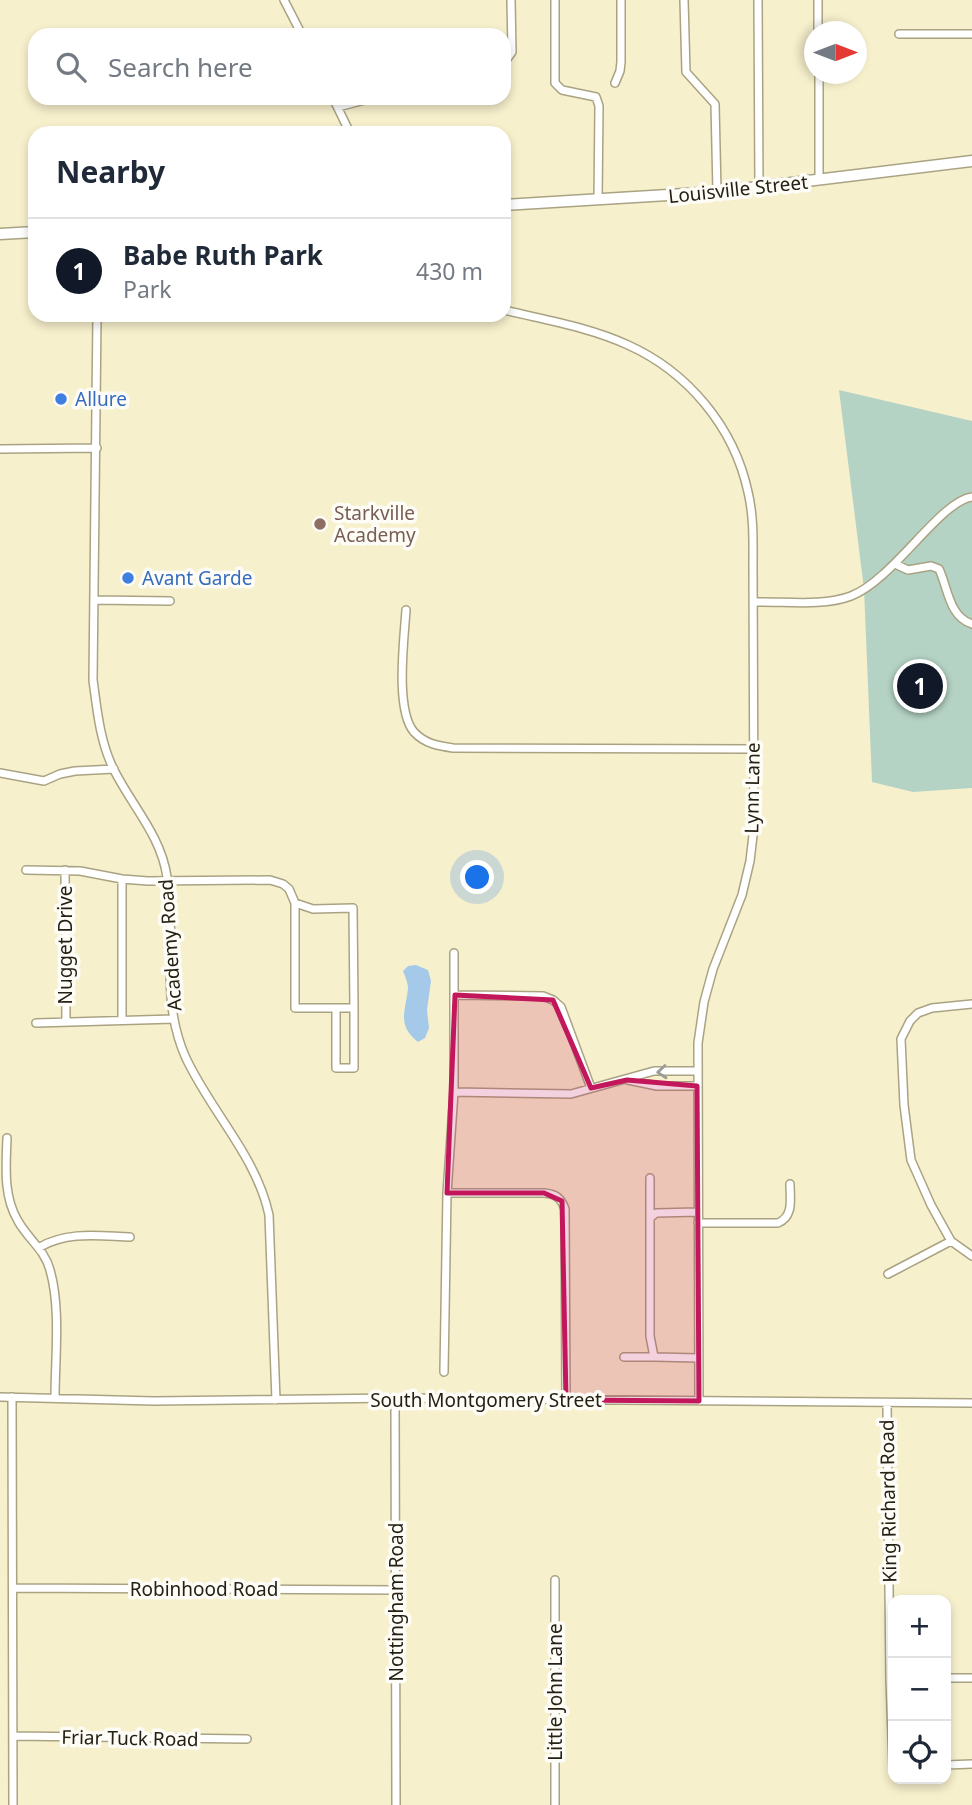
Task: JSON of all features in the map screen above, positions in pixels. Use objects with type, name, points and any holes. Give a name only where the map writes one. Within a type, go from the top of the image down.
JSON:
[{"type":"main road","name":"Louisville Street","points":[[511,205],[717,192],[972,161]]},
{"type":"main road","points":[[0,234],[28,232]]},
{"type":"street","points":[[284,0],[298,28]]},
{"type":"street","points":[[511,0],[511,53]]},
{"type":"street","points":[[555,0],[555,83],[562,90],[596,97],[599,106],[598,200]]},
{"type":"street","points":[[615,83],[620,71],[621,0]]},
{"type":"street","points":[[684,0],[686,72],[715,104],[717,192]]},
{"type":"street","points":[[758,0],[759,187]]},
{"type":"street","points":[[818,0],[818,21]]},
{"type":"street","points":[[899,34],[972,34]]},
{"type":"street","points":[[819,84],[819,180]]},
{"type":"street","points":[[346,105],[338,107],[347,126]]},
{"type":"street","name":"Lynn Lane","points":[[511,312],[594,332],[627,344],[659,361],[683,380],[723,427],[738,459],[748,492],[753,528],[754,827],[742,895],[713,969],[704,1002],[698,1043],[699,1401]]},
{"type":"street","name":"Academy Road","points":[[97,322],[93,680],[104,744],[114,769],[158,845],[168,882],[168,970],[174,1019],[184,1054],[251,1165],[264,1192],[269,1215],[276,1400]]},
{"type":"street","points":[[0,449],[97,448]]},
{"type":"street","points":[[753,602],[831,601],[851,596],[895,564],[953,506],[972,497]]},
{"type":"street","points":[[895,564],[908,570],[931,566],[939,569],[952,607],[962,621],[972,624]]},
{"type":"street","points":[[95,600],[170,601]]},
{"type":"street","points":[[406,610],[405,710],[409,726],[428,743],[453,748],[753,749]]},
{"type":"street","points":[[0,773],[44,781],[75,771],[114,769]]},
{"type":"street","points":[[26,870],[97,872],[121,879],[168,882],[270,880],[283,884],[289,889],[295,903],[295,1008],[354,1008]]},
{"type":"street","name":"Nugget Drive","points":[[65,870],[66,1021]]},
{"type":"street","points":[[121,879],[121,1019]]},
{"type":"street","points":[[295,903],[313,909],[353,908],[354,1068],[336,1068],[336,1008]]},
{"type":"street","points":[[444,1372],[447,1193],[454,1092],[454,953]]},
{"type":"street","points":[[455,995],[543,996],[553,1000],[561,1007],[591,1088]]},
{"type":"street","points":[[972,1004],[932,1008],[918,1013],[910,1021],[901,1040],[904,1105],[911,1160],[951,1241],[972,1256]]},
{"type":"street","points":[[36,1023],[174,1019]]},
{"type":"street","points":[[454,1092],[571,1094],[654,1071],[697,1071]]},
{"type":"street","points":[[627,1080],[657,1086],[697,1086]]},
{"type":"street","points":[[7,1138],[6,1180],[10,1205],[19,1223],[40,1247],[49,1266],[54,1287],[55,1398]]},
{"type":"street","points":[[650,1178],[650,1336],[654,1357]]},
{"type":"street","points":[[698,1223],[778,1223],[790,1213],[790,1184]]},
{"type":"street","points":[[447,1193],[544,1193],[555,1194],[562,1200],[565,1209],[566,1400]]},
{"type":"street","points":[[650,1218],[656,1213],[698,1212]]},
{"type":"street","points":[[40,1247],[52,1240],[75,1235],[130,1237]]},
{"type":"street","points":[[888,1274],[951,1241]]},
{"type":"street","points":[[624,1357],[699,1358]]},
{"type":"street","name":"South Montgomery Street","points":[[0,1397],[154,1402],[395,1398],[972,1403]]},
{"type":"street","points":[[12,1397],[13,1805]]},
{"type":"street","name":"Nottingham Road","points":[[395,1398],[396,1805]]},
{"type":"street","name":"King Richard Road","points":[[887,1403],[891,1658]]},
{"type":"street","name":"Little John Lane","points":[[555,1580],[555,1805]]},
{"type":"street","name":"Robinhood Road","points":[[13,1588],[396,1590]]},
{"type":"street","points":[[951,1678],[972,1678]]},
{"type":"street","name":"Friar Tuck Road","points":[[13,1736],[247,1739]]},
{"type":"street","points":[[951,1765],[972,1764]]},
{"type":"highlighted area","points":[[455,995],[553,1000],[591,1088],[627,1080],[697,1086],[699,1401],[566,1400],[562,1201],[544,1193],[447,1193]]},
{"type":"green space","points":[[839,390],[972,421],[972,788],[913,792],[872,782],[864,589]]},
{"type":"water","points":[[416,965],[428,970],[431,981],[427,1010],[429,1028],[425,1038],[418,1042],[407,1029],[404,1017],[408,988],[403,971],[408,966]]},
{"type":"place","name":"Allure","points":[[61,399]]},
{"type":"place","name":"Starkville Academy","points":[[320,524]]},
{"type":"place","name":"Avant Garde","points":[[128,578]]},
{"type":"place","name":"Babe Ruth Park","points":[[920,686]]}]
